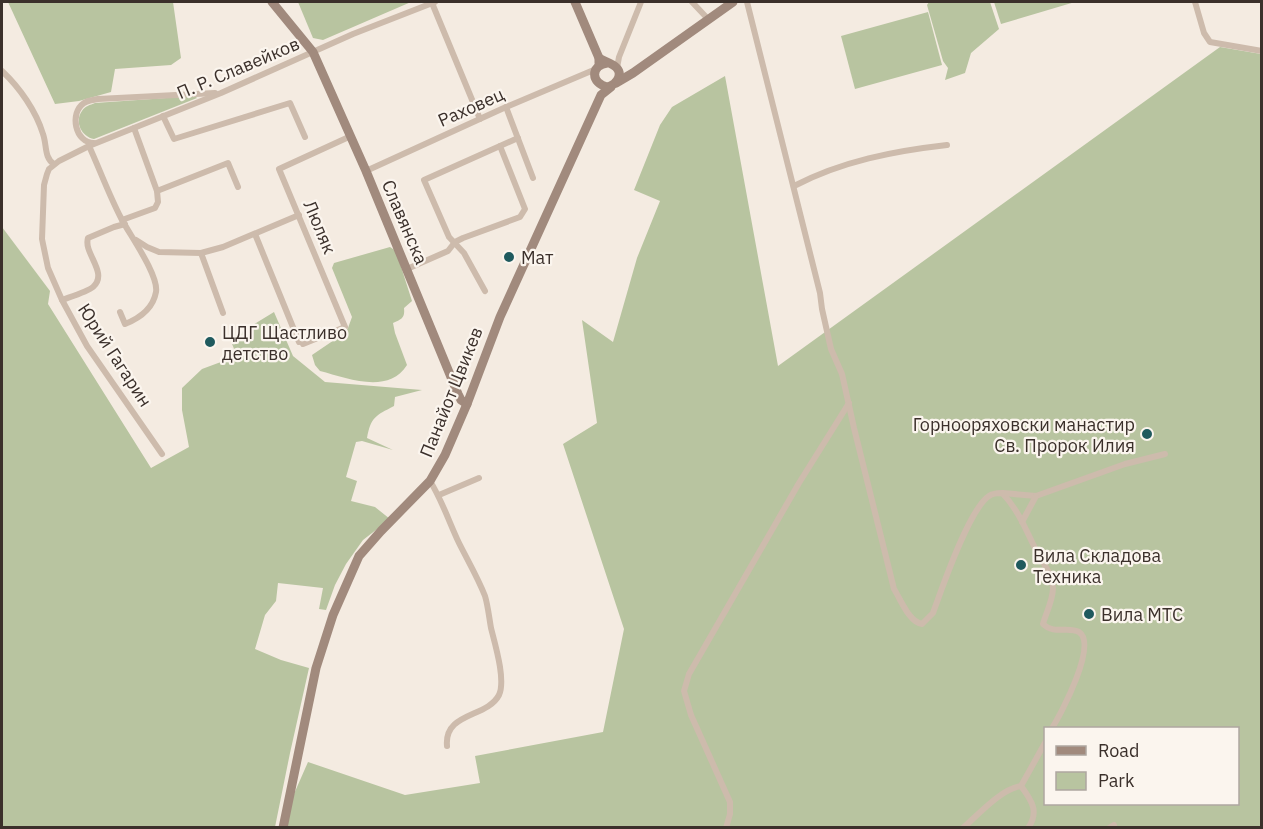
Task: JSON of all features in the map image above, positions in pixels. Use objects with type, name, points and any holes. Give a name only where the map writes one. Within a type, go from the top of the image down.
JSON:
[{"type":"street","name":"Славянска","points":[[272,2],[313,52],[366,171],[458,394],[467,404]]},
{"type":"street","name":"П. Р. Славейков","points":[[54,164],[98,142],[221,93],[433,2]]},
{"type":"street","points":[[433,2],[480,119]]},
{"type":"street","points":[[575,2],[605,72]]},
{"type":"street","points":[[605,72],[619,57],[641,2]]},
{"type":"street","points":[[692,2],[708,19]]},
{"type":"street","points":[[605,72],[629,75],[733,2]]},
{"type":"street","points":[[747,2],[820,292],[831,350],[842,374],[894,589],[916,622],[922,624],[933,613],[968,527],[980,505],[989,496],[995,493],[1036,496],[1125,464],[1165,454]]},
{"type":"street","points":[[1195,2],[1204,33],[1210,42],[1262,51]]},
{"type":"street","points":[[2,71],[29,104],[44,137],[48,159],[54,164]]},
{"type":"street","name":"Панайот Цвикев","points":[[283,828],[316,668],[333,615],[359,556],[430,481],[445,455],[500,317],[601,95],[605,72]]},
{"type":"street","name":"Раховец","points":[[366,171],[506,107],[605,72]]},
{"type":"street","points":[[98,142],[89,143],[82,138],[77,129],[75,119],[84,103],[98,99],[221,93]]},
{"type":"street","points":[[163,116],[174,139],[290,103],[305,137]]},
{"type":"street","points":[[506,107],[533,178]]},
{"type":"street","points":[[62,300],[93,288],[98,281],[99,274],[87,247],[88,238],[155,208],[158,202],[157,191],[134,128]]},
{"type":"street","name":"Люляк","points":[[255,234],[301,343],[345,327],[279,169],[351,136]]},
{"type":"street","points":[[485,291],[464,253],[449,237],[424,180],[518,138]]},
{"type":"street","points":[[794,186],[813,176],[872,157],[947,145]]},
{"type":"street","points":[[89,146],[124,222],[157,284],[156,294],[146,312],[136,320],[125,324],[120,312]]},
{"type":"street","points":[[407,269],[448,251],[455,242],[520,217],[525,209],[500,146]]},
{"type":"street","points":[[157,191],[228,163],[238,188]]},
{"type":"street","name":"Юрий Гагарин","points":[[54,164],[47,174],[44,185],[42,239],[48,268],[87,346],[162,454]]},
{"type":"street","points":[[135,239],[159,252],[201,253],[223,247],[299,215]]},
{"type":"street","points":[[201,253],[223,313]]},
{"type":"street","points":[[726,828],[730,814],[730,802],[691,715],[684,692],[689,674],[781,513],[849,403]]},
{"type":"street","points":[[439,495],[479,478]]},
{"type":"street","points":[[430,481],[439,495],[486,599],[501,671],[500,691],[495,702],[454,724],[447,736],[447,746]]},
{"type":"street","points":[[1002,493],[1010,500],[1048,570],[1053,584],[1044,627],[1075,631],[1084,637],[1085,648],[1082,659],[1072,688],[1053,727]]},
{"type":"street","points":[[1022,522],[1036,496]]},
{"type":"street","points":[[963,828],[1005,793],[1021,786],[1044,745]]},
{"type":"street","points":[[1021,786],[1034,806],[1034,814],[1028,828]]},
{"type":"green space","points":[[8,2],[173,2],[181,58],[171,65],[115,69],[111,92],[79,101],[55,104]]},
{"type":"green space","points":[[298,2],[411,2],[323,40],[313,38]]},
{"type":"green space","points":[[929,2],[990,2],[999,29],[971,53],[965,73],[945,80],[948,68],[943,61],[927,5]]},
{"type":"green space","points":[[994,2],[1075,2],[1001,24]]},
{"type":"green space","points":[[928,12],[942,65],[855,89],[841,36]]},
{"type":"green space","points":[[1220,47],[1261,54],[1261,827],[279,828],[308,762],[405,795],[480,783],[475,756],[603,732],[624,629],[563,444],[597,423],[582,320],[613,342],[637,258],[660,201],[634,190],[660,125],[672,107],[725,76],[778,366]]},
{"type":"green space","points":[[195,96],[197,98],[94,139],[80,128],[79,120],[83,109],[95,103]]},
{"type":"green space","points":[[2,227],[50,291],[48,304],[151,468],[189,447],[182,410],[182,388],[202,369],[237,356],[230,339],[274,312],[293,356],[325,382],[422,390],[395,397],[394,406],[372,421],[367,438],[393,450],[362,441],[356,442],[346,477],[357,481],[351,501],[375,507],[390,519],[363,540],[346,564],[326,610],[319,609],[323,588],[278,583],[276,601],[265,615],[255,649],[309,668],[275,827],[2,827]]},
{"type":"green space","points":[[390,247],[396,251],[412,301],[404,308],[402,318],[393,323],[407,365],[389,380],[378,382],[354,380],[320,371],[312,355],[343,334],[352,317],[332,268],[334,263]]},
{"type":"place","name":"Мат","points":[[509,257]]},
{"type":"place","name":"ЦДГ Щастливо детство","points":[[210,342]]},
{"type":"place","name":"Горнооряховски манастир Св. Пророк Илия","points":[[1147,434]]},
{"type":"place","name":"Вила Складова Техника","points":[[1021,565]]},
{"type":"place","name":"Вила МТС","points":[[1089,614]]}]
